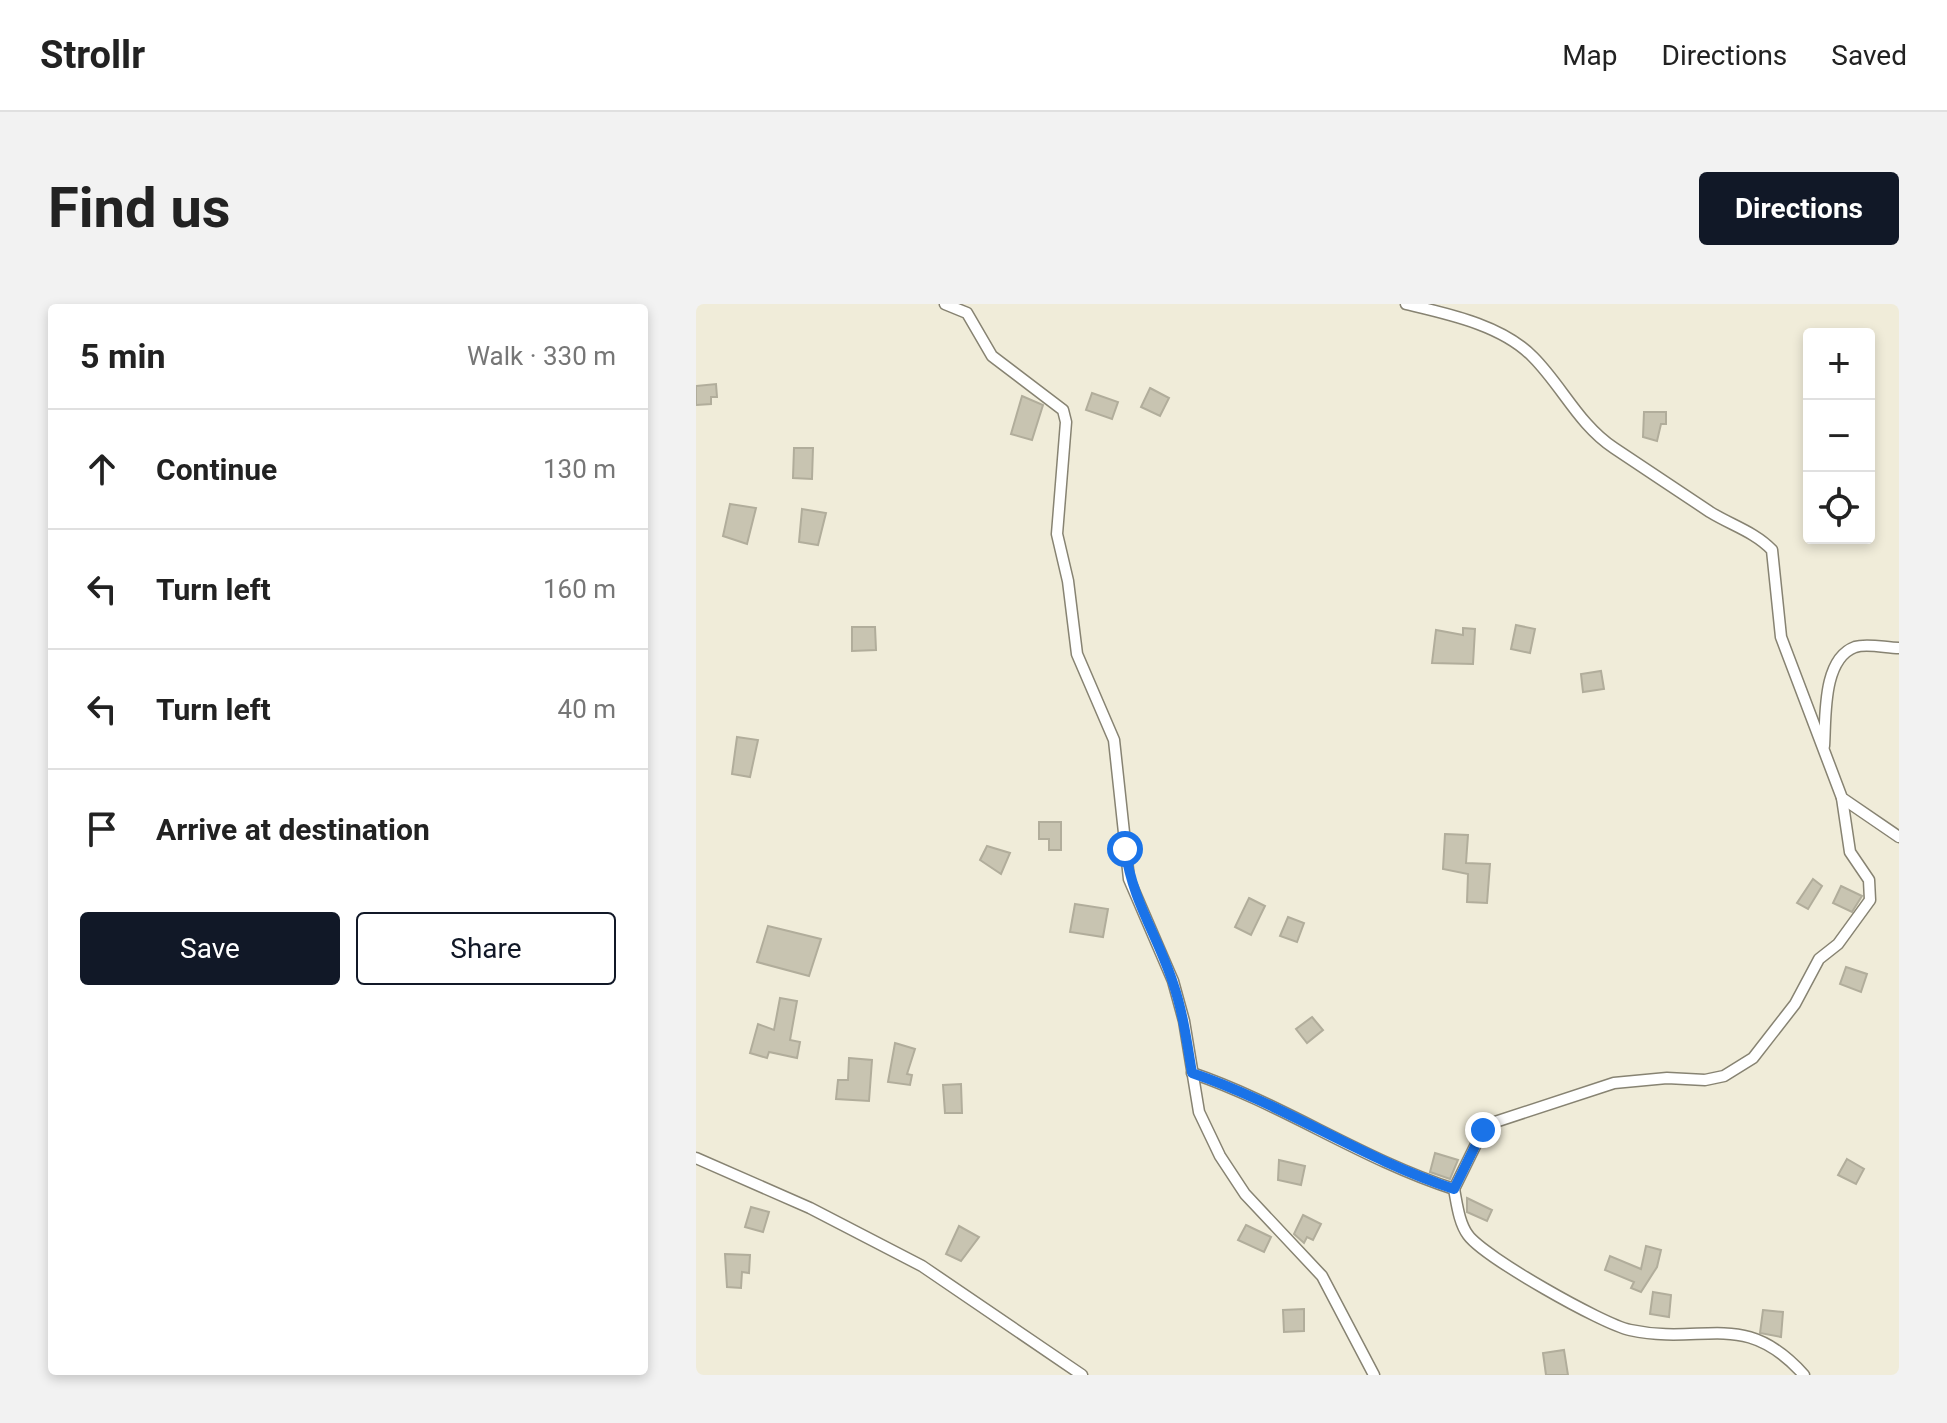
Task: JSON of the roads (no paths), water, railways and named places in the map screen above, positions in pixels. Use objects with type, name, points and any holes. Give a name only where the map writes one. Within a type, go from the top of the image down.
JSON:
[{"type":"street","points":[[945,304],[967,313],[992,356],[1063,410],[1066,422],[1057,534],[1068,581],[1077,654],[1114,740],[1129,879],[1173,981],[1184,1021],[1199,1112],[1220,1156],[1273,1228],[1322,1276],[1374,1375]]},
{"type":"street","points":[[1406,304],[1443,313],[1515,341],[1532,355],[1578,415],[1611,446],[1713,514],[1762,540],[1772,550],[1781,637],[1842,798],[1850,852],[1869,880],[1870,900],[1838,944],[1819,959],[1795,1004],[1753,1058],[1724,1076],[1705,1080],[1667,1078],[1614,1083],[1492,1123],[1483,1130],[1454,1189],[1469,1237],[1530,1279],[1605,1323],[1663,1334],[1745,1335],[1765,1340],[1787,1356],[1804,1375]]},
{"type":"street","points":[[1824,748],[1833,670],[1841,657],[1858,646],[1899,648]]},
{"type":"street","points":[[1842,798],[1899,837]]},
{"type":"street","points":[[1192,1073],[1234,1087],[1415,1176],[1454,1189]]},
{"type":"street","points":[[696,1158],[810,1208],[922,1266],[1082,1375]]}]
